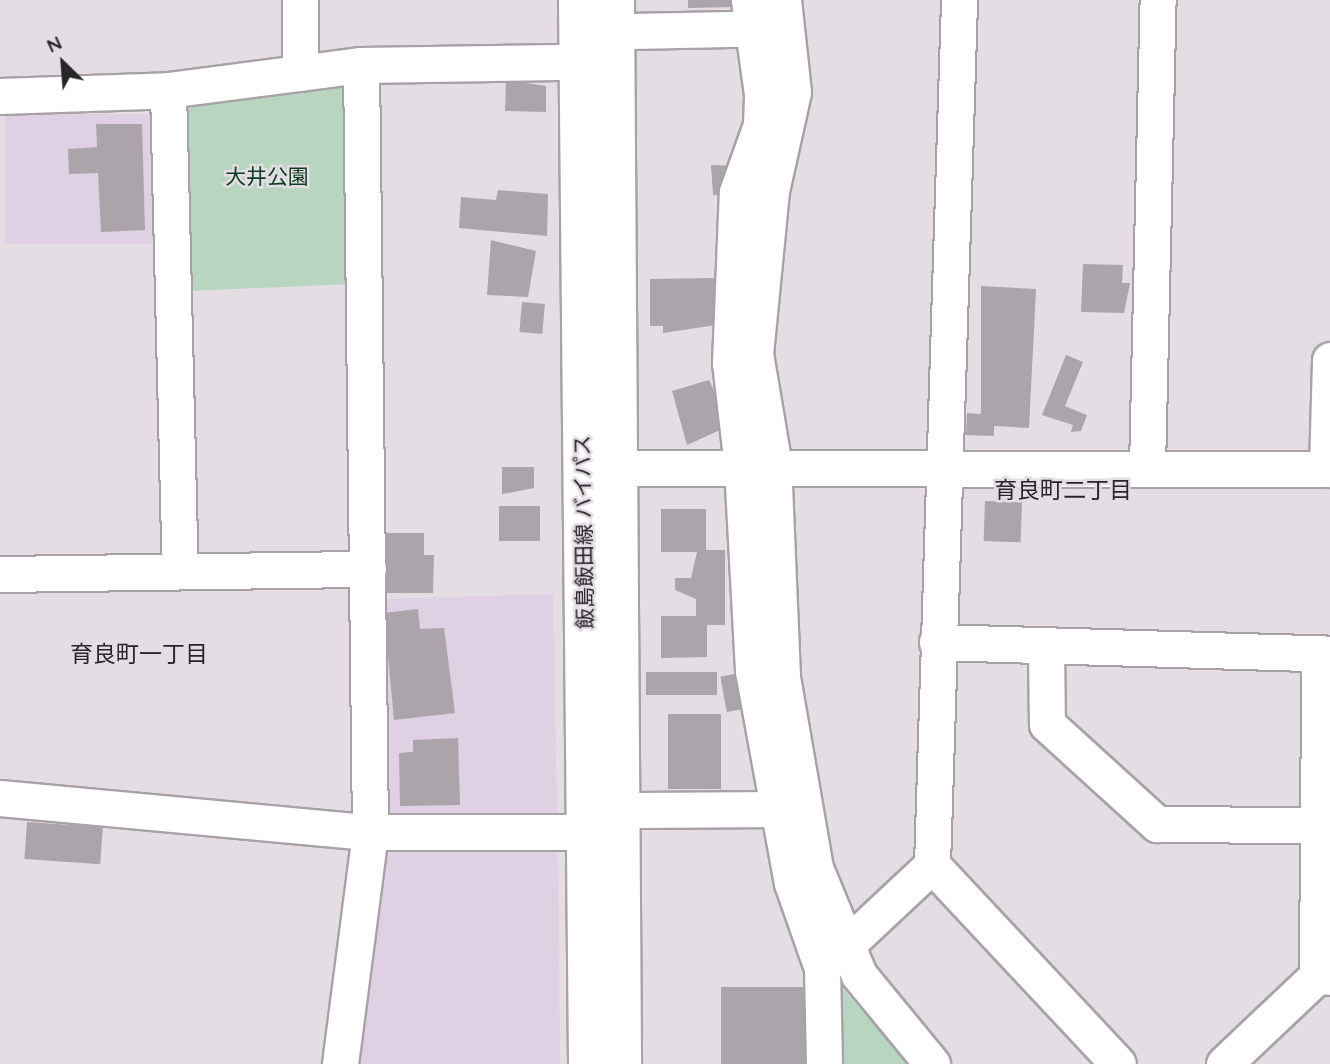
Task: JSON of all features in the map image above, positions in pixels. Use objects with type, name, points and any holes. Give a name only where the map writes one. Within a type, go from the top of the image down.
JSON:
[{"type":"main road","name":"飯島飯田線 バイパス","points":[[578,0],[581,468],[615,824],[588,1064]]},
{"type":"main road","name":"飯島飯田線 バイパス","points":[[622,30],[615,824],[622,1064]]},
{"type":"street","points":[[300,0],[300,73]]},
{"type":"street","points":[[959,0],[940,466],[932,865],[1118,1064]]},
{"type":"street","points":[[1147,468],[1158,0]]},
{"type":"street","points":[[0,96],[168,90],[361,65],[578,62],[622,30],[765,19],[793,92],[771,191],[755,354],[758,475],[753,671],[792,883],[833,955],[859,975],[932,1064]]},
{"type":"street","points":[[340,1064],[370,832],[361,65]]},
{"type":"street","points":[[168,90],[180,571]]},
{"type":"street","points":[[581,468],[758,475],[940,466],[1329,469],[1330,360]]},
{"type":"street","points":[[758,475],[790,744],[833,955],[824,1064]]},
{"type":"street","points":[[0,574],[368,569]]},
{"type":"street","points":[[937,642],[1324,654],[1318,825],[1324,977],[1224,1064]]},
{"type":"street","points":[[1046,647],[1047,724],[1157,824],[1318,825]]},
{"type":"street","points":[[0,798],[370,832],[615,824],[778,809]]},
{"type":"street","points":[[833,955],[932,865]]},
{"type":"shaded area","points":[[5,114],[159,114],[159,244],[5,244]]},
{"type":"shaded area","points":[[553,594],[557,816],[393,820],[382,802],[380,599]]},
{"type":"shaded area","points":[[398,844],[552,845],[558,858],[560,1064],[357,1064],[387,858]]},
{"type":"green space","name":"大井公園","points":[[346,83],[351,284],[189,291],[185,115],[193,104]]},
{"type":"green space","points":[[843,989],[909,1064],[841,1064]]},
{"type":"building","points":[[688,0],[734,0],[735,7],[688,8]]},
{"type":"building","points":[[506,80],[546,86],[546,112],[505,111]]},
{"type":"building","points":[[96,124],[142,124],[145,230],[101,232],[98,173],[69,174],[68,149],[97,147]]},
{"type":"building","points":[[711,165],[735,166],[729,195],[713,195]]},
{"type":"building","points":[[498,190],[548,194],[547,236],[459,228],[461,197],[496,200]]},
{"type":"building","points":[[491,240],[536,251],[528,297],[487,295]]},
{"type":"building","points":[[1083,264],[1123,265],[1122,283],[1130,283],[1124,313],[1081,312]]},
{"type":"building","points":[[715,278],[716,325],[663,333],[663,326],[650,326],[650,279]]},
{"type":"building","points":[[981,286],[1036,289],[1029,428],[994,426],[994,436],[966,435],[967,413],[981,414]]},
{"type":"building","points":[[522,302],[545,304],[542,334],[519,332]]},
{"type":"building","points":[[1066,355],[1083,362],[1065,406],[1087,415],[1081,431],[1071,432],[1073,425],[1042,415]]},
{"type":"building","points":[[709,380],[731,425],[687,445],[672,391]]},
{"type":"building","points":[[502,467],[534,467],[534,488],[502,494]]},
{"type":"building","points":[[985,501],[1022,502],[1021,542],[984,541]]},
{"type":"building","points":[[499,506],[540,506],[540,541],[499,541]]},
{"type":"building","points":[[661,509],[706,509],[706,550],[725,550],[725,625],[707,625],[707,657],[661,658],[661,616],[696,616],[696,599],[675,590],[675,578],[691,578],[697,552],[661,552]]},
{"type":"building","points":[[387,533],[424,533],[424,555],[434,555],[433,593],[386,593]]},
{"type":"building","points":[[418,609],[420,629],[444,628],[455,713],[394,720],[384,613]]},
{"type":"building","points":[[646,672],[717,672],[717,695],[646,695]]},
{"type":"building","points":[[746,672],[752,707],[727,712],[720,677]]},
{"type":"building","points":[[668,714],[721,714],[721,789],[668,789]]},
{"type":"building","points":[[458,738],[460,805],[400,806],[399,753],[413,752],[413,740]]},
{"type":"building","points":[[27,822],[103,827],[100,864],[24,859]]},
{"type":"building","points":[[721,987],[812,987],[812,1064],[721,1064]]},
{"type":"district","name":"育良町二丁目","points":[[1063,490]]},
{"type":"district","name":"育良町一丁目","points":[[139,654]]}]
